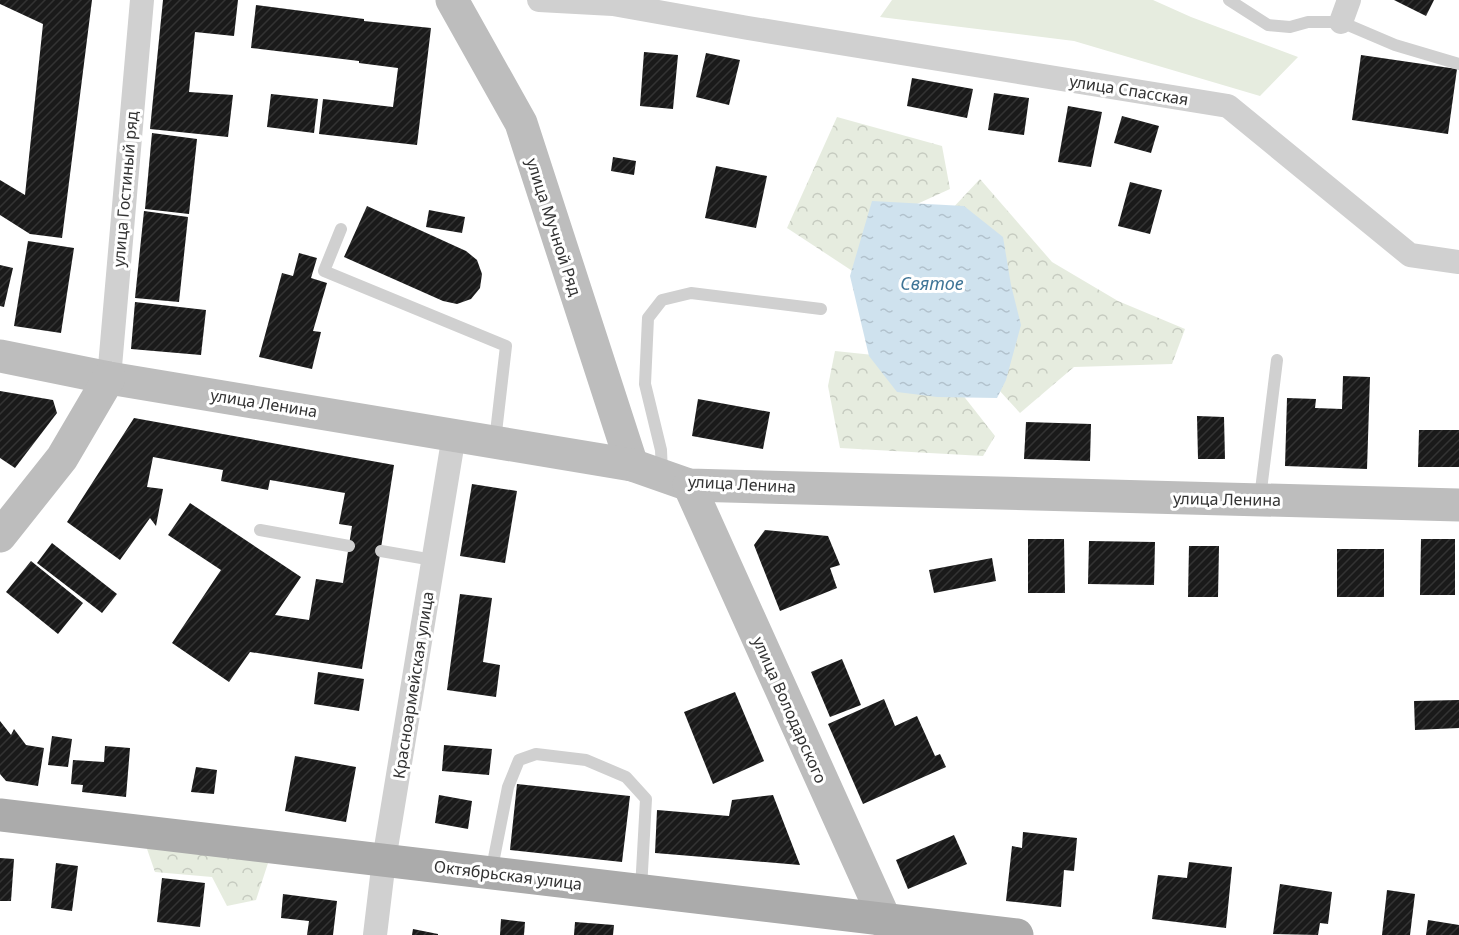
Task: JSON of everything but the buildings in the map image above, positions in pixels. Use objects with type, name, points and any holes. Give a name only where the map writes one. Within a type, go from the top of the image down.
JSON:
[{"type":"main road","name":"Октябрьская улица","points":[[0,815],[641,891],[888,927],[1017,935]]},
{"type":"street","name":"улица Гостиный ряд","points":[[109,378],[142,0]]},
{"type":"street","name":"улица Мучной Ряд","points":[[452,0],[521,123],[661,475]]},
{"type":"street","points":[[539,0],[614,2]]},
{"type":"street","name":"улица Спасская","points":[[614,2],[748,28],[1228,106],[1410,255],[1459,262]]},
{"type":"street","name":"улица Ленина","points":[[0,356],[109,378],[495,442],[661,475],[1260,500],[1459,505]]},
{"type":"street","points":[[0,536],[62,458],[109,378]]},
{"type":"street","name":"Красноармейская улица","points":[[375,935],[384,860],[454,435]]},
{"type":"street","name":"улица Володарского","points":[[661,475],[888,927]]},
{"type":"lane","points":[[1229,0],[1268,25],[1290,27],[1345,11],[1395,45],[1459,64]]},
{"type":"lane","points":[[341,230],[324,271],[506,346],[495,442]]},
{"type":"lane","points":[[661,475],[661,450],[645,384],[648,318],[662,300],[691,293],[821,309]]},
{"type":"lane","points":[[1260,500],[1277,360]]},
{"type":"lane","points":[[260,530],[349,546]]},
{"type":"lane","points":[[381,551],[434,560]]},
{"type":"lane","points":[[491,873],[508,787],[519,760],[536,754],[556,756],[586,760],[626,777],[646,799],[641,891]]},
{"type":"green space","points":[[892,0],[1153,0],[1191,17],[1298,57],[1260,96],[1074,41],[880,17]]},
{"type":"green space","points":[[837,117],[942,146],[950,189],[884,219],[863,278],[787,228]]},
{"type":"green space","points":[[980,179],[1052,262],[1118,301],[1185,329],[1172,364],[1074,367],[1020,413],[987,377],[950,211]]},
{"type":"green space","points":[[835,351],[883,356],[951,380],[995,436],[983,456],[840,448],[828,386]]},
{"type":"green space","points":[[146,846],[269,860],[256,900],[227,906],[212,877],[155,872]]},
{"type":"water","name":"Святое","points":[[872,201],[964,206],[1003,237],[1021,325],[1006,380],[997,398],[937,397],[897,392],[869,356],[850,276]]}]
